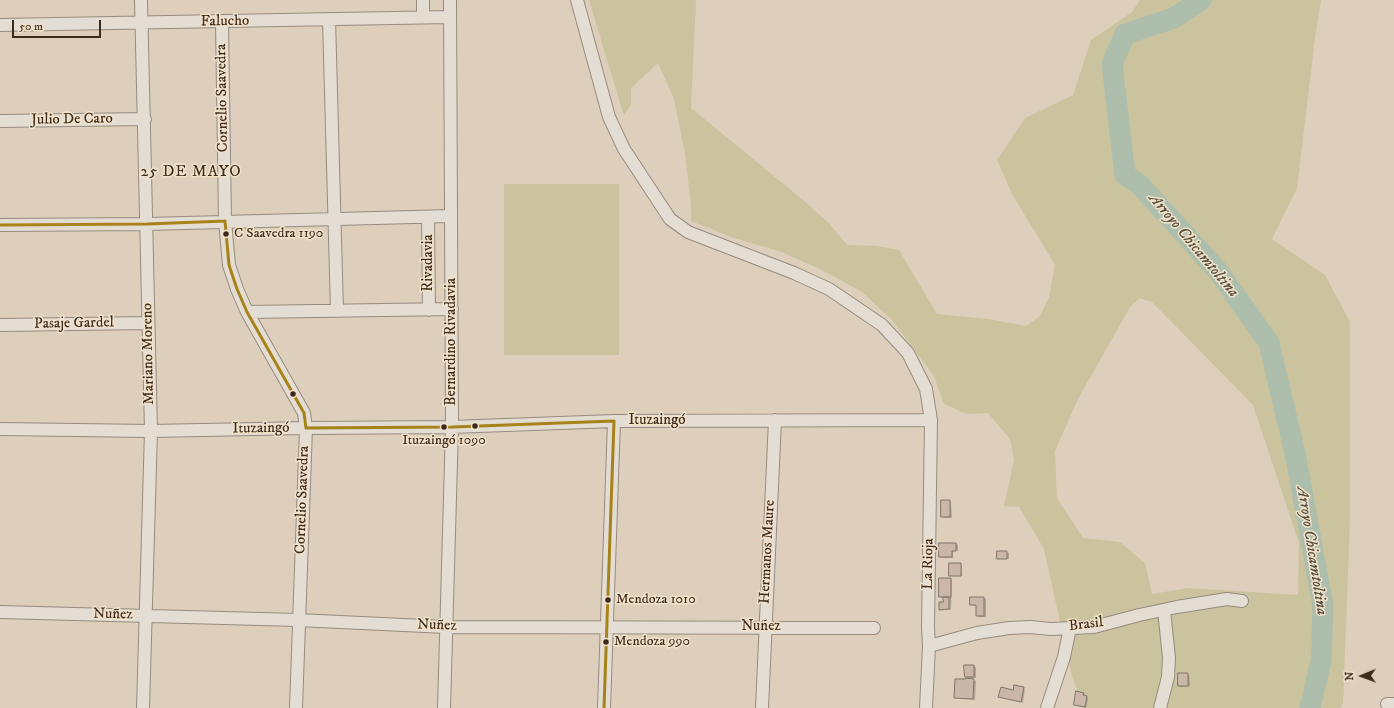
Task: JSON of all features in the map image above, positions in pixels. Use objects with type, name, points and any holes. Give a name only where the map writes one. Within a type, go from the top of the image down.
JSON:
[{"type":"street","name":"Mariano Moreno","points":[[141,0],[145,119],[151,431],[143,708]]},
{"type":"street","points":[[423,0],[423,17]]},
{"type":"street","name":"Bernardino Rivadavia","points":[[444,708],[452,427],[450,0]]},
{"type":"street","name":"La Rioja","points":[[577,0],[609,117],[624,149],[670,219],[688,232],[794,273],[828,289],[882,325],[908,353],[926,389],[931,420],[929,646],[926,708]]},
{"type":"street","name":"Falucho","points":[[0,25],[450,17]]},
{"type":"street","points":[[329,19],[336,311]]},
{"type":"street","name":"Cornelio Saavedra","points":[[222,22],[225,221],[229,265],[247,312],[304,413],[306,428],[296,708]]},
{"type":"street","name":"Julio De Caro","points":[[0,121],[145,119]]},
{"type":"street","points":[[0,225],[147,224],[451,216]]},
{"type":"street","name":"Rivadavia","points":[[428,217],[429,310]]},
{"type":"street","points":[[247,312],[452,309]]},
{"type":"street","name":"Pasaje Gardel","points":[[0,325],[148,322]]},
{"type":"street","name":"Hermanos Maure","points":[[762,708],[775,420]]},
{"type":"street","name":"Ituzaingó","points":[[0,429],[151,431],[452,427],[614,421],[931,420]]},
{"type":"street","points":[[604,708],[614,421]]},
{"type":"street","name":"Brasil","points":[[929,646],[977,633],[1009,628],[1030,627],[1051,629],[1094,627],[1164,610],[1227,599],[1242,601]]},
{"type":"street","points":[[1160,708],[1168,677],[1169,658],[1164,610]]},
{"type":"street","name":"Nuñez","points":[[0,612],[298,620],[446,627],[874,628]]},
{"type":"street","points":[[1047,708],[1064,657],[1070,628]]},
{"type":"shaded area","points":[[589,0],[696,0],[691,108],[797,195],[830,224],[847,245],[877,246],[899,250],[937,314],[988,319],[1026,326],[1040,316],[1049,297],[1055,265],[1012,194],[997,160],[1025,118],[1073,95],[1091,40],[1132,12],[1140,0],[1321,0],[1297,188],[1272,239],[1325,275],[1350,322],[1350,521],[1343,703],[1340,708],[1084,708],[1072,676],[1044,549],[1019,507],[1004,506],[1014,460],[1010,439],[988,413],[967,414],[944,404],[934,376],[892,320],[862,292],[822,270],[779,251],[734,238],[691,221],[691,205],[685,153],[674,99],[658,63],[631,88],[631,104],[624,116]],"holes":[[[1140,298],[1152,302],[1253,405],[1299,543],[1298,595],[1188,588],[1152,594],[1145,563],[1120,542],[1083,538],[1057,498],[1055,451],[1078,399],[1130,307]]]},
{"type":"shaded area","points":[[504,184],[619,184],[619,355],[504,355]]},
{"type":"building","points":[[941,500],[950,500],[950,517],[941,517]]},
{"type":"building","points":[[939,543],[956,543],[956,551],[952,551],[952,557],[939,557]]},
{"type":"building","points":[[997,551],[1007,551],[1007,559],[997,559]]},
{"type":"building","points":[[949,563],[961,563],[961,576],[949,576]]},
{"type":"building","points":[[939,578],[951,578],[951,597],[939,597]]},
{"type":"building","points":[[943,597],[949,597],[949,609],[939,610],[939,602],[943,602]]},
{"type":"building","points":[[970,597],[984,597],[984,616],[976,616],[976,605],[970,605]]},
{"type":"building","points":[[964,665],[974,665],[974,677],[965,677]]},
{"type":"building","points":[[1178,673],[1188,673],[1188,686],[1178,686]]},
{"type":"building","points":[[955,679],[974,679],[973,699],[954,698]]},
{"type":"building","points":[[1014,685],[1024,687],[1021,702],[998,697],[1001,687],[1013,690]]},
{"type":"building","points":[[1076,691],[1084,693],[1083,695],[1087,696],[1085,707],[1074,705]]},
{"type":"waterway","name":"Arroyo Chicamtoltina","points":[[1201,0],[1174,18],[1125,34],[1112,64],[1125,175],[1140,185],[1218,271],[1269,343],[1295,453],[1323,606],[1321,661],[1310,708]]},
{"type":"transit line","points":[[225,221],[229,265],[237,289],[247,312],[304,413],[306,428]]},
{"type":"transit line","points":[[0,225],[147,224],[225,221]]},
{"type":"transit line","points":[[306,428],[452,427],[614,421]]},
{"type":"transit line","points":[[604,708],[614,421]]},
{"type":"place","name":"C Saavedra 1190","points":[[226,234]]},
{"type":"place","name":"Ituzaingó 1090","points":[[444,427]]},
{"type":"place","name":"Mendoza 1010","points":[[608,600]]},
{"type":"place","name":"Mendoza 990","points":[[606,642]]},
{"type":"district","name":"25 DE MAYO","points":[[191,173]]}]
